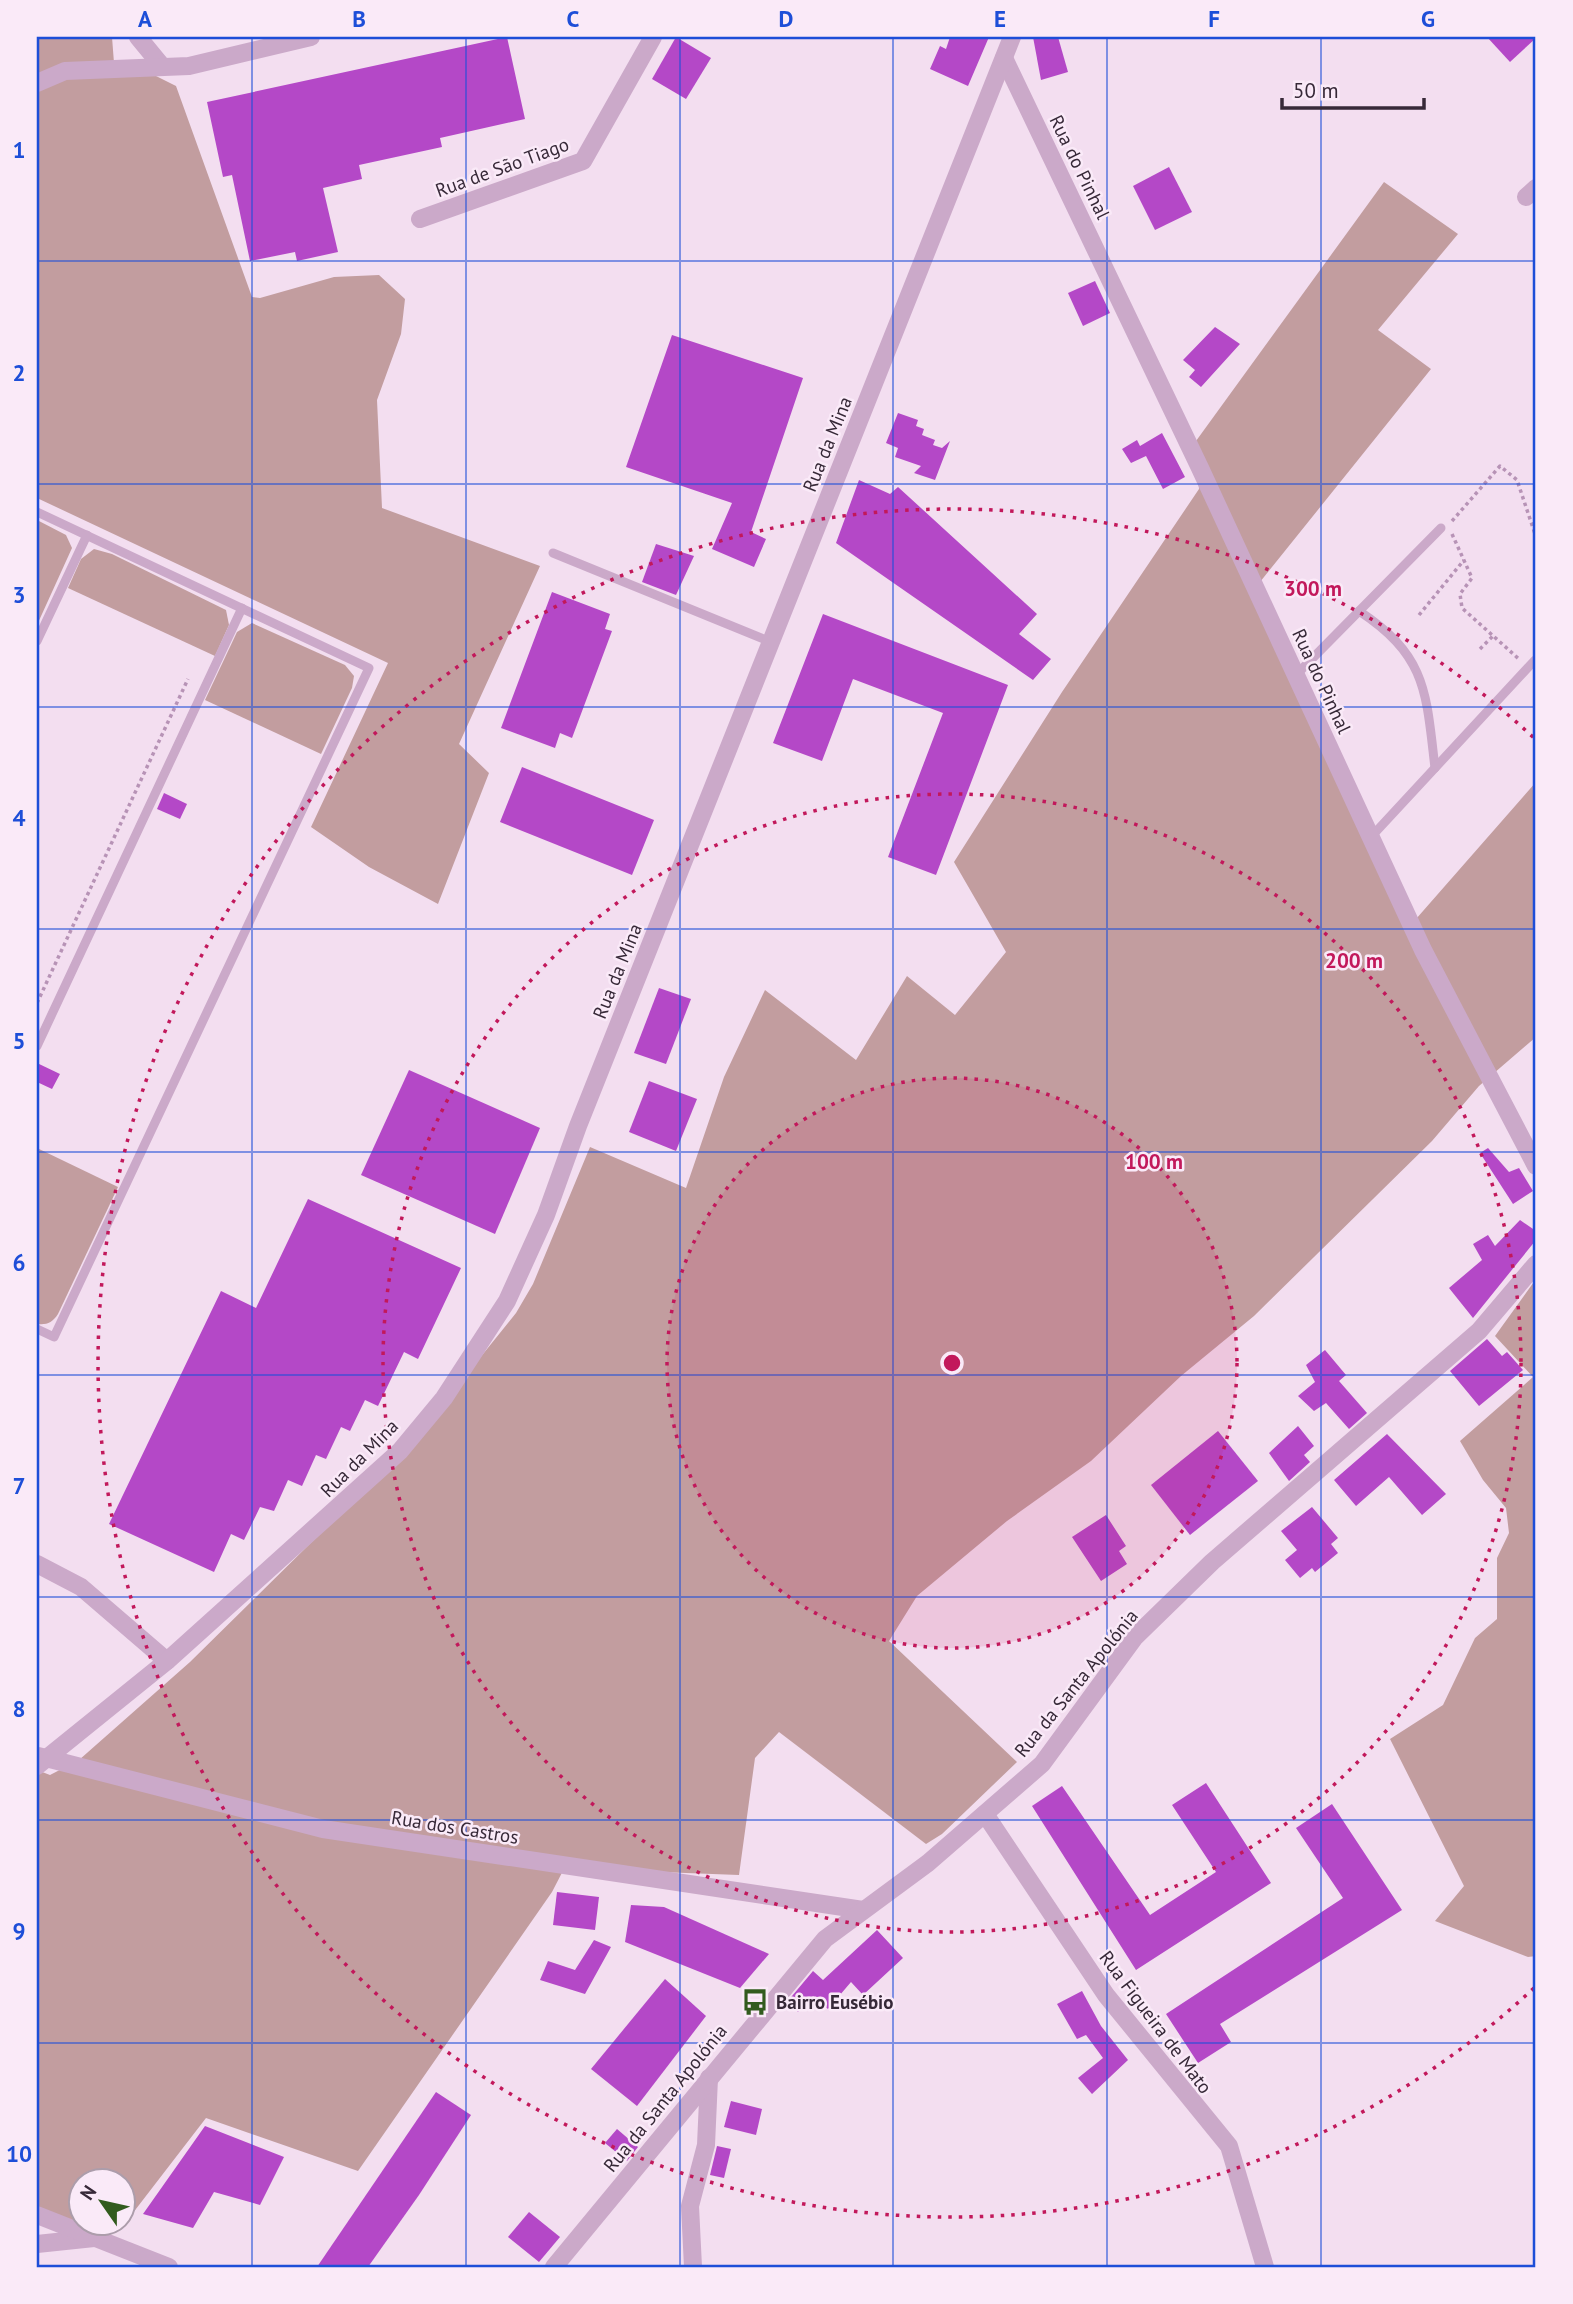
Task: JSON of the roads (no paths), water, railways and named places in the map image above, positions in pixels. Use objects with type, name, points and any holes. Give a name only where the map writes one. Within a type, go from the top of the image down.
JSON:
[{"type":"street","points":[[138,37],[161,65]]},
{"type":"street","points":[[37,83],[65,71],[161,65],[189,66],[311,37]]},
{"type":"street","name":"Rua de São Tiago","points":[[420,219],[583,161],[653,37]]},
{"type":"street","name":"Rua da Mina","points":[[40,1760],[167,1661],[400,1451],[444,1398],[494,1323],[546,1214],[578,1126],[1012,37]]},
{"type":"street","name":"Rua do Pinhal","points":[[1004,58],[1423,950],[1536,1166]]},
{"type":"street","name":"Rua da Santa Apolónia","points":[[554,2267],[825,1939],[928,1863],[1042,1764],[1135,1637],[1212,1562],[1479,1331],[1536,1264]]},
{"type":"street","points":[[37,1564],[81,1587],[167,1661]]},
{"type":"street","name":"Rua dos Castros","points":[[40,1760],[323,1829],[863,1910]]},
{"type":"street","name":"Rua Figueira de Mato","points":[[985,1814],[1106,1995],[1228,2146],[1265,2267]]},
{"type":"street","points":[[693,2267],[690,2206],[706,2144],[709,2078]]},
{"type":"street","points":[[37,2215],[66,2227]]},
{"type":"street","points":[[37,2244],[94,2238],[169,2267]]},
{"type":"lane","points":[[37,512],[369,668],[54,1337],[37,1329]]},
{"type":"lane","points":[[1296,676],[1441,528]]},
{"type":"lane","points":[[37,641],[87,535]]},
{"type":"lane","points":[[553,553],[771,642]]},
{"type":"lane","points":[[37,1046],[242,608]]},
{"type":"lane","points":[[1359,611],[1402,645],[1418,672],[1427,704],[1435,768]]},
{"type":"lane","points":[[1371,837],[1531,664]]},
{"type":"place","name":"Bairro Eusébio","points":[[755,2002]]}]
